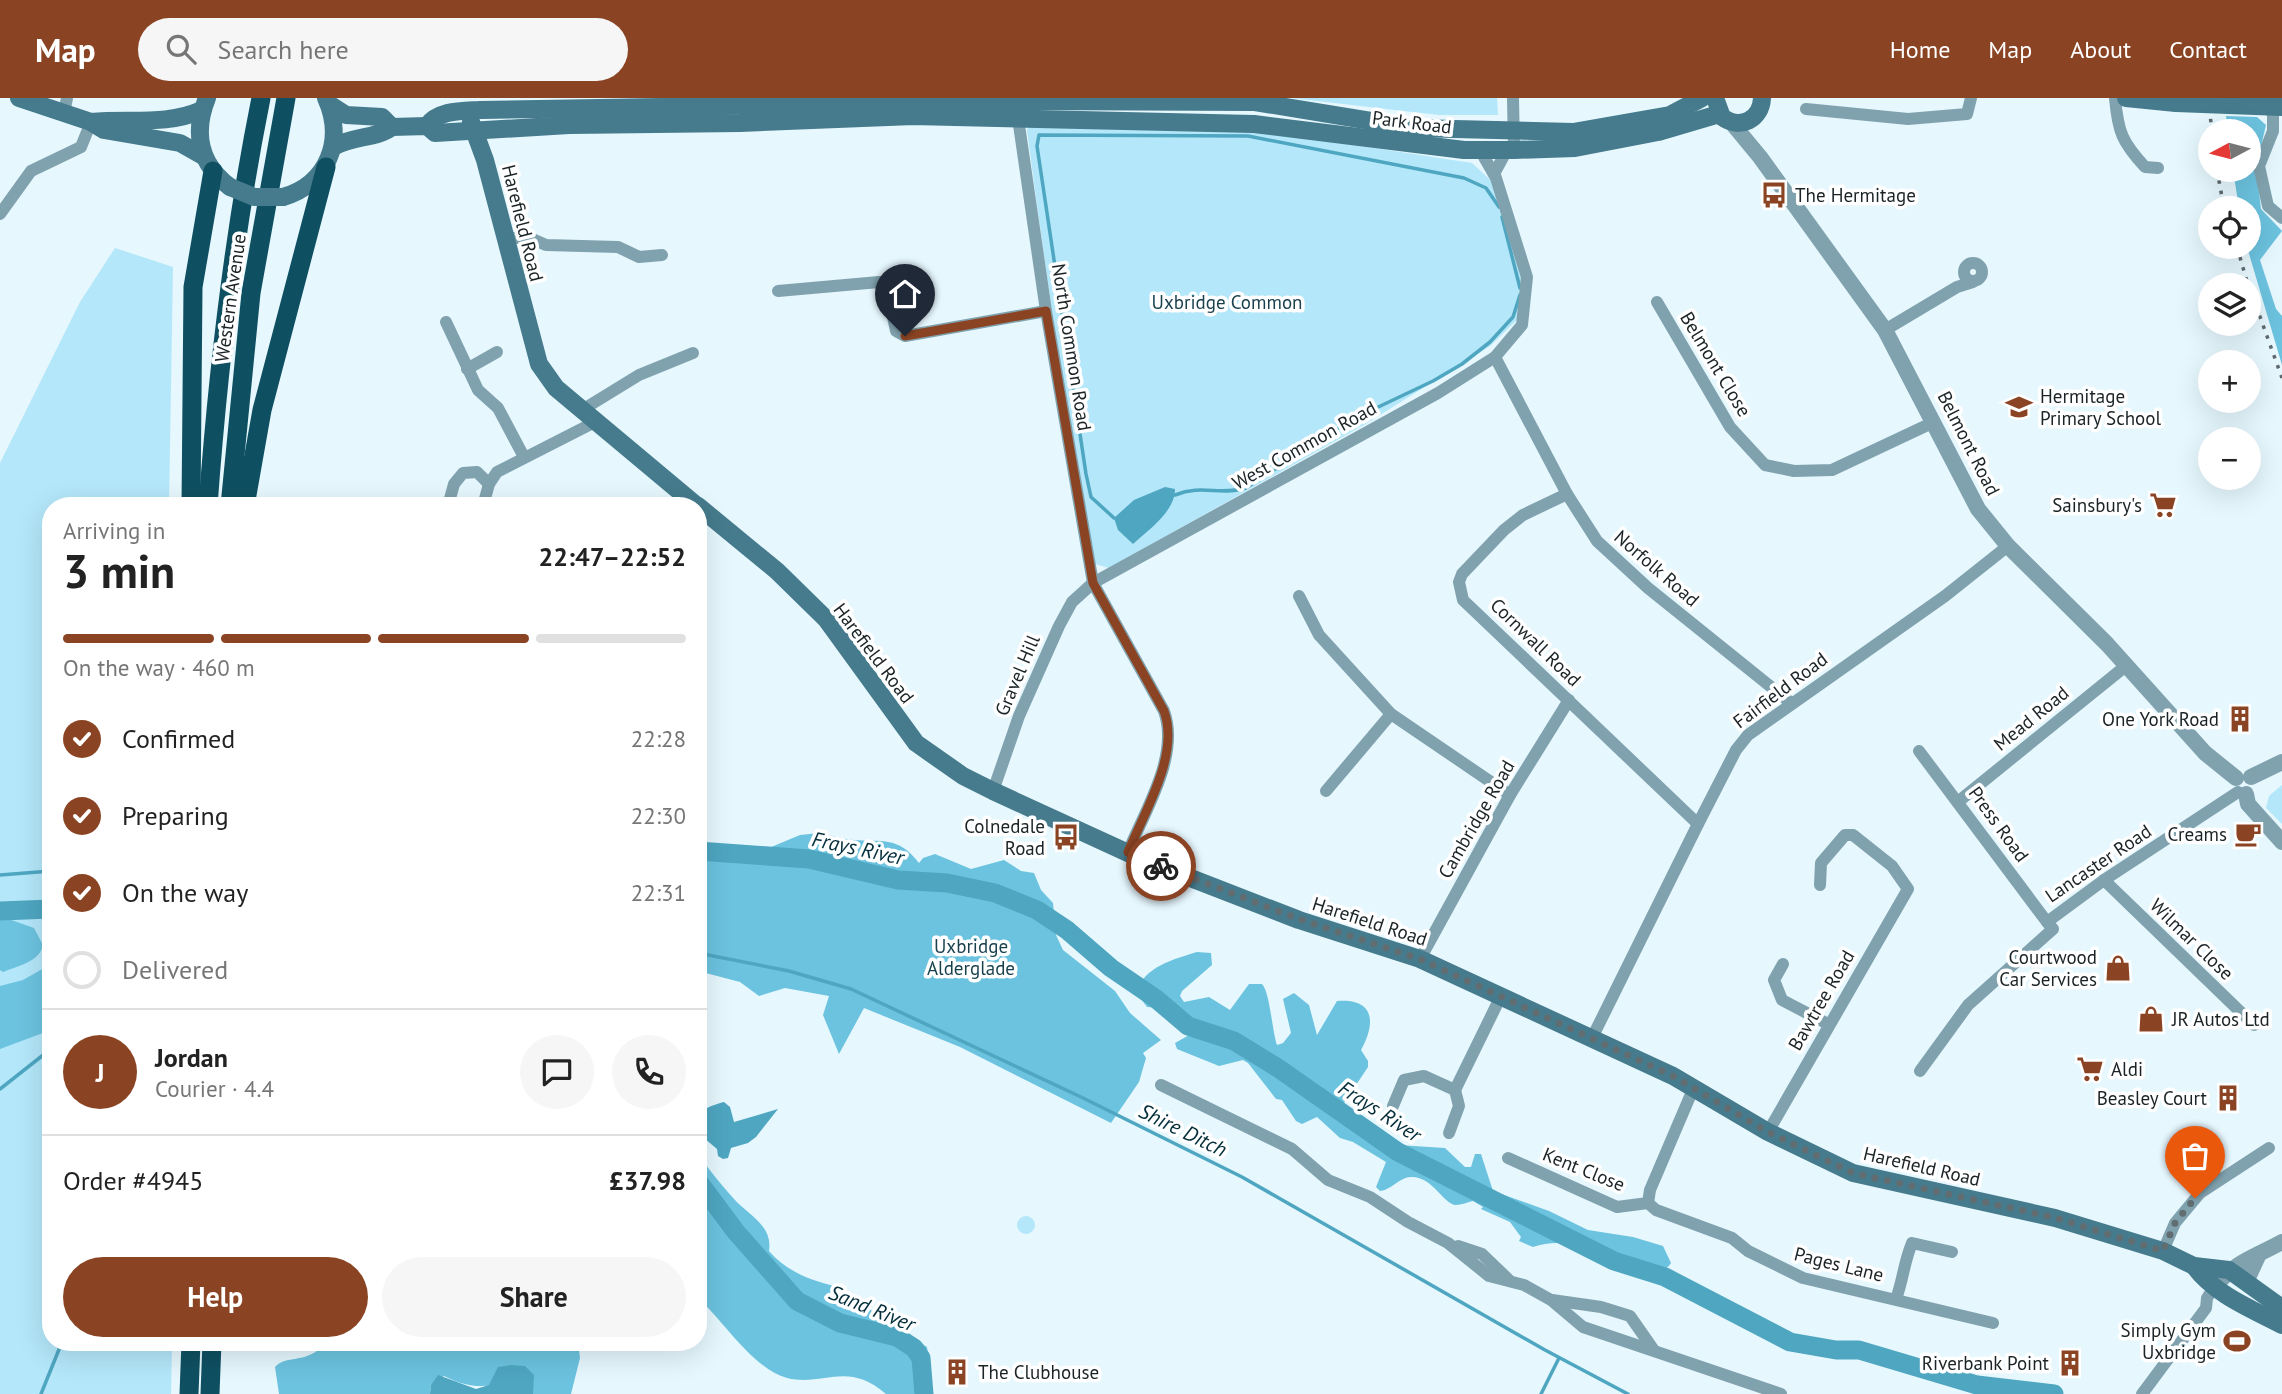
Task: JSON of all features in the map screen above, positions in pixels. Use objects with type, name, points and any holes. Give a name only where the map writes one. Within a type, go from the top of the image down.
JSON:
[{"type":"highway","name":"Western Avenue","points":[[209,497],[222,357],[241,212],[261,98]]},
{"type":"highway","name":"Western Avenue","points":[[231,497],[251,293],[286,98]]},
{"type":"highway","points":[[191,497],[192,300],[198,244],[211,191],[208,164]]},
{"type":"highway","points":[[246,497],[262,410],[326,167]]},
{"type":"highway","points":[[189,1394],[191,1351]]},
{"type":"highway","points":[[210,1394],[212,1351]]},
{"type":"main road","points":[[19,98],[65,105],[104,130],[180,143],[208,164],[230,187],[254,197],[284,197],[306,188],[326,167],[333,147],[334,117],[328,101]]},
{"type":"main road","name":"Park Road","points":[[333,147],[352,137],[384,134],[392,127],[432,121],[454,111],[1018,101],[1255,102],[1413,128],[1573,132],[1670,115],[1702,98]]},
{"type":"main road","points":[[2126,98],[2176,103],[2274,106]]},
{"type":"main road","name":"Park Road","points":[[328,101],[346,115],[382,117],[392,127]]},
{"type":"main road","points":[[91,122],[129,118],[165,122],[184,118],[205,104]]},
{"type":"main road","points":[[205,104],[199,134],[208,164]]},
{"type":"main road","name":"Park Road","points":[[432,121],[435,133],[913,116],[1254,124],[1480,150],[1510,150],[1575,148],[1658,132],[1722,112],[1743,123],[1764,104]]},
{"type":"main road","name":"Harefield Road","points":[[476,130],[539,364],[556,388],[687,497]]},
{"type":"main road","name":"Harefield Road","points":[[707,513],[777,571],[826,619],[916,743],[962,776],[1128,852],[1299,919],[1420,959],[1694,1087],[1768,1132],[1853,1173],[2056,1218],[2163,1251],[2194,1266],[2221,1291],[2282,1325]]},
{"type":"main road","name":"Harefield Road","points":[[2194,1266],[2229,1270],[2282,1308]]},
{"type":"street","points":[[1480,150],[1494,174],[1510,150],[1514,132],[1513,98]]},
{"type":"street","points":[[1806,110],[1916,119],[1967,114],[1971,98]]},
{"type":"street","points":[[2115,98],[2117,124],[2124,144],[2145,167],[2158,168]]},
{"type":"street","points":[[1760,157],[1764,104]]},
{"type":"street","points":[[2274,106],[2273,131],[2259,166],[2268,206],[2282,218]]},
{"type":"street","name":"Belmont Road","points":[[1722,112],[1760,157],[1885,330],[1978,509],[2008,546],[2127,665],[2205,753],[2243,785],[2248,804],[2282,842]]},
{"type":"street","name":"North Common Road","points":[[1018,118],[1046,311],[1093,583]]},
{"type":"street","points":[[0,214],[31,171],[81,147],[91,122]]},
{"type":"street","name":"West Common Road","points":[[1093,583],[1438,393],[1495,357],[1522,325],[1527,277],[1524,260],[1494,174]]},
{"type":"street","points":[[506,238],[530,238],[546,245],[618,247],[639,257],[662,255]]},
{"type":"street","points":[[1885,330],[1957,286],[1973,282],[1965,278],[1964,270],[1957,286]]},
{"type":"street","points":[[778,291],[879,282],[886,284],[896,331],[905,336],[1046,311]]},
{"type":"street","name":"Belmont Close","points":[[1657,302],[1730,427],[1765,465],[1794,471],[1832,470],[1934,422]]},
{"type":"street","points":[[446,322],[478,390],[498,408],[524,457]]},
{"type":"street","points":[[467,369],[497,352]]},
{"type":"street","points":[[485,497],[489,484],[497,472],[589,416],[639,375],[693,353]]},
{"type":"street","name":"Norfolk Road","points":[[1495,357],[1567,494],[1597,541],[1648,588],[1791,703]]},
{"type":"street","points":[[450,497],[454,484],[463,473],[477,472],[489,484]]},
{"type":"street","name":"Cornwall Road","points":[[1567,494],[1523,516],[1504,530],[1462,574],[1460,582],[1463,600],[1698,824]]},
{"type":"street","name":"Fairfield Road","points":[[1591,1040],[1698,824],[1742,742],[1791,703],[1945,596],[2008,546]]},
{"type":"street","points":[[1093,583],[1164,711],[1170,727],[1168,754],[1128,852]]},
{"type":"street","name":"Gravel Hill","points":[[993,791],[1019,716],[1054,636],[1072,602],[1093,583]]},
{"type":"street","points":[[1299,596],[1319,635],[1391,714],[1510,795]]},
{"type":"street","name":"Mead Road","points":[[1959,801],[2127,665]]},
{"type":"street","name":"Cambridge Road","points":[[1420,959],[1510,795],[1569,700]]},
{"type":"street","points":[[1326,791],[1391,714]]},
{"type":"street","name":"Press Road","points":[[1919,751],[2047,922]]},
{"type":"street","points":[[2243,785],[2282,762]]},
{"type":"street","name":"Lancaster Road","points":[[1920,1071],[1968,1005],[2053,929],[2047,922],[2243,785]]},
{"type":"street","name":"Bawtree Road","points":[[1768,1132],[1908,889],[1892,866],[1853,835],[1845,835],[1821,863],[1820,885]]},
{"type":"street","name":"Wilmar Close","points":[[2104,880],[2253,1025]]},
{"type":"street","points":[[1783,964],[1774,979],[1782,1000],[1828,1024]]},
{"type":"street","points":[[1449,1133],[1459,1106],[1455,1090],[1500,996]]},
{"type":"street","points":[[1393,1106],[1404,1080],[1424,1076],[1455,1090]]},
{"type":"street","points":[[1161,1085],[1292,1149],[1328,1180],[1370,1197],[1408,1222],[1448,1243],[1482,1254],[1511,1282],[1551,1300],[1583,1327],[1781,1394]]},
{"type":"street","points":[[1648,1203],[1650,1190],[1694,1087]]},
{"type":"street","points":[[2163,1251],[2175,1223],[2200,1193],[2269,1148]]},
{"type":"street","name":"Kent Close","points":[[1508,1158],[1617,1207],[1648,1203]]},
{"type":"street","name":"Pages Lane","points":[[1648,1203],[1656,1210],[1679,1216],[1732,1238],[1759,1257],[1803,1278],[1993,1323]]},
{"type":"street","points":[[2142,1394],[2206,1308],[2207,1298],[2221,1291],[2229,1270],[2250,1255],[2259,1254],[2282,1242]]},
{"type":"street","points":[[1896,1299],[1905,1276],[1904,1262],[1912,1243],[1952,1252]]},
{"type":"street","points":[[2246,1282],[2259,1254]]},
{"type":"street","points":[[1551,1300],[1601,1307],[1630,1316],[1653,1349]]},
{"type":"green space","points":[[1291,98],[1497,98],[1498,115],[1439,115]]},
{"type":"green space","points":[[2226,116],[2259,119],[2226,119]]},
{"type":"green space","points":[[2261,121],[2266,125],[2261,146]]},
{"type":"green space","name":"Uxbridge Common","points":[[1031,124],[1251,129],[1472,163],[1498,187],[1524,260],[1517,320],[1490,346],[1364,425],[1109,568],[1095,564],[1049,293],[1027,130]]},
{"type":"green space","points":[[2235,182],[2258,182],[2259,196],[2237,196]]},
{"type":"green space","points":[[2261,209],[2282,231],[2261,259]]},
{"type":"green space","points":[[115,248],[173,267],[169,497],[42,497],[42,1351],[172,1351],[171,1394],[0,1394],[0,463],[80,302]]},
{"type":"green space","points":[[2251,259],[2261,259],[2276,309],[2282,316],[2282,365],[2261,294],[2261,273],[2255,273]]},
{"type":"green space","points":[[2282,785],[2282,824],[2266,808],[2269,796]]},
{"type":"green space","name":"Uxbridge Alderglade","points":[[819,833],[849,839],[889,842],[904,848],[919,863],[923,858],[935,854],[971,869],[1004,860],[1021,871],[1034,873],[1041,890],[1053,903],[1056,935],[1063,950],[1115,991],[1130,1013],[1161,1040],[1143,1053],[1146,1058],[1139,1082],[1111,1123],[960,1047],[864,1008],[839,1054],[823,1015],[829,996],[785,988],[759,996],[740,982],[707,973],[707,858],[764,850],[800,835]]},
{"type":"green space","points":[[0,916],[34,928],[42,943],[37,956],[3,972],[0,970]]},
{"type":"green space","points":[[1197,952],[1211,953],[1212,965],[1182,991],[1180,996],[1184,1002],[1209,997],[1230,1010],[1249,984],[1262,984],[1267,995],[1277,1045],[1283,1043],[1291,1033],[1283,999],[1294,993],[1309,1005],[1317,1035],[1337,1001],[1350,1001],[1365,1008],[1370,1022],[1361,1050],[1368,1061],[1368,1067],[1344,1103],[1369,1131],[1398,1145],[1445,1148],[1465,1167],[1471,1167],[1475,1154],[1481,1154],[1493,1191],[1549,1211],[1588,1230],[1633,1237],[1663,1246],[1671,1263],[1661,1272],[1648,1275],[1619,1259],[1587,1247],[1554,1243],[1533,1247],[1519,1241],[1521,1237],[1510,1222],[1481,1209],[1483,1207],[1473,1201],[1458,1205],[1451,1203],[1425,1180],[1418,1178],[1406,1178],[1380,1191],[1376,1187],[1386,1162],[1353,1142],[1340,1138],[1317,1117],[1302,1124],[1296,1121],[1282,1100],[1276,1099],[1248,1063],[1243,1060],[1219,1066],[1177,1049],[1175,1043],[1191,1034],[1189,1022],[1161,1008],[1147,1007],[1136,992],[1140,983],[1153,970]]},
{"type":"green space","points":[[42,969],[42,1033],[0,1049],[0,986],[23,980]]},
{"type":"green space","points":[[707,1166],[729,1194],[763,1227],[769,1242],[769,1251],[782,1264],[807,1277],[834,1286],[927,1347],[933,1394],[886,1394],[859,1378],[847,1376],[800,1380],[774,1373],[750,1355],[708,1307]]},
{"type":"green space","points":[[1022,1216],[1030,1216],[1035,1225],[1033,1232],[1022,1234],[1017,1229],[1017,1221]]},
{"type":"green space","points":[[579,1351],[580,1358],[571,1394],[533,1394],[533,1375],[488,1386],[468,1385],[444,1376],[431,1385],[430,1394],[279,1394],[275,1367],[279,1363],[314,1353]]},
{"type":"shaded area","points":[[1165,487],[1175,489],[1171,505],[1160,520],[1133,544],[1118,530],[1114,518],[1134,500]]},
{"type":"shaded area","points":[[724,1102],[730,1107],[734,1122],[778,1109],[756,1137],[748,1143],[731,1148],[728,1158],[723,1159],[707,1141],[707,1108]]},
{"type":"shaded area","points":[[525,1366],[534,1375],[533,1394],[430,1394],[431,1385],[438,1375],[476,1389],[489,1385],[498,1367]]},
{"type":"waterway","points":[[1114,518],[1091,497],[1086,474],[1037,146],[1039,135],[1248,136],[1464,178],[1486,188],[1499,207]]},
{"type":"waterway","points":[[1502,217],[1520,288]]},
{"type":"waterway","points":[[1175,495],[1194,490],[1227,491],[1246,488],[1353,419],[1433,381],[1462,364],[1490,342],[1513,317],[1520,295]]},
{"type":"waterway","name":"Frays River","points":[[707,852],[809,859],[898,880],[947,883],[995,893],[1037,910],[1067,930],[1111,968],[1155,998],[1188,1026],[1234,1041],[1278,1068],[1398,1152],[1614,1261],[1665,1277],[1790,1342],[1836,1350],[1859,1350],[1977,1385],[2054,1394]]},
{"type":"waterway","points":[[0,875],[42,872]]},
{"type":"waterway","name":"Frays River","points":[[0,911],[42,909]]},
{"type":"waterway","name":"Shire Ditch","points":[[707,955],[789,971],[851,989],[1081,1097],[1242,1177],[1545,1350],[1628,1394]]},
{"type":"waterway","points":[[0,1089],[42,1056]]},
{"type":"waterway","name":"Sand River","points":[[707,1193],[736,1232],[797,1301],[840,1323],[897,1337],[914,1348],[921,1358],[924,1394]]},
{"type":"waterway","name":"Shire Ditch","points":[[41,1394],[58,1351]]},
{"type":"waterway","points":[[1541,1394],[1559,1358]]},
{"type":"railway","points":[[2208,98],[2211,119]]},
{"type":"railway","points":[[2219,182],[2222,196]]},
{"type":"railway","points":[[2240,259],[2245,273]]},
{"type":"railway","points":[[2261,319],[2282,378]]},
{"type":"way so far","points":[[1161,866],[1299,919],[1420,959],[1673,1076],[1768,1132],[1853,1173],[1901,1186],[1965,1197],[2056,1218],[2163,1251],[2175,1223],[2195,1198]]},
{"type":"place","name":"The Hermitage","points":[[1774,195]]},
{"type":"place","name":"Hermitage Primary School","points":[[2019,407]]},
{"type":"place","name":"Sainsbury's","points":[[2163,505]]},
{"type":"place","name":"One York Road","points":[[2240,719]]},
{"type":"place","name":"Creams","points":[[2248,834]]},
{"type":"place","name":"Colnedale Road","points":[[1066,837]]},
{"type":"place","name":"Courtwood Car Services","points":[[2118,968]]},
{"type":"place","name":"JR Autos Ltd","points":[[2151,1019]]},
{"type":"place","name":"Aldi","points":[[2090,1069]]},
{"type":"place","name":"Beasley Court","points":[[2228,1098]]},
{"type":"place","name":"Simply Gym Uxbridge","points":[[2237,1341]]},
{"type":"place","name":"Riverbank Point","points":[[2070,1363]]},
{"type":"place","name":"The Clubhouse","points":[[957,1372]]},
{"type":"route","points":[[905,336],[1046,311],[1093,583],[1164,711],[1170,727],[1168,754],[1128,852],[1161,866]]}]
